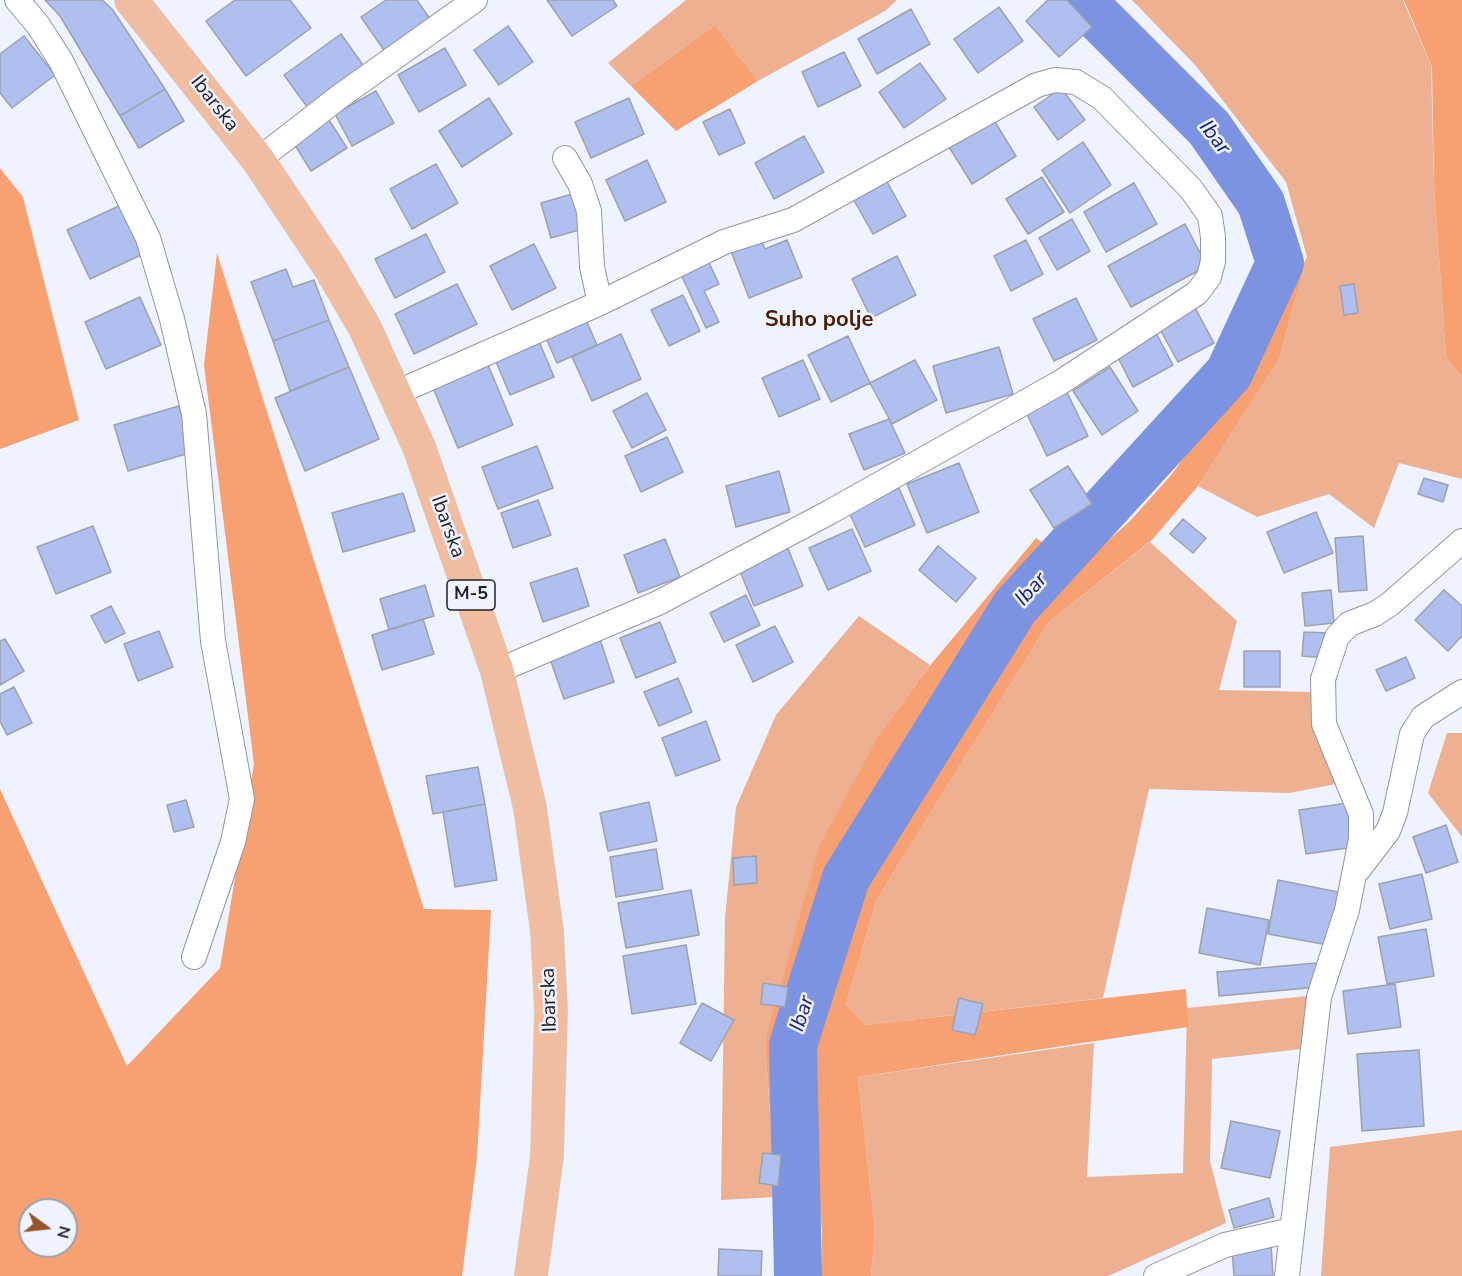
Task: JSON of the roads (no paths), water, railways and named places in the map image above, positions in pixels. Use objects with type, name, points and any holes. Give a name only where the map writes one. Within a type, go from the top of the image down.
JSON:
[{"type":"main road","name":"Ibarska","points":[[131,0],[258,160],[330,268],[365,328],[396,393],[451,536],[497,671],[530,808],[545,910],[550,988],[551,1092],[547,1156],[531,1276]]},
{"type":"street","points":[[16,0],[38,25],[61,61],[148,238],[172,319],[194,414],[213,641],[242,799],[233,842],[194,957]]},
{"type":"street","points":[[258,160],[339,97],[475,0]]},
{"type":"street","points":[[396,393],[600,303],[724,242],[793,220],[1037,85],[1055,80],[1076,82],[1102,98],[1191,189],[1210,216],[1214,237],[1209,277],[1197,293],[1061,381],[830,512],[658,603],[497,671]]},
{"type":"street","points":[[565,158],[580,184],[589,211],[592,267],[600,303]]},
{"type":"street","points":[[1287,1276],[1311,1050],[1320,997],[1356,872],[1361,839],[1361,814],[1324,724],[1323,679],[1337,637],[1349,624],[1375,614],[1390,604],[1462,542]]},
{"type":"street","points":[[1356,872],[1388,831],[1395,813],[1412,734],[1423,717],[1462,692]]},
{"type":"street","points":[[1156,1276],[1225,1245],[1292,1230]]},
{"type":"waterway","name":"Ibar","points":[[798,1276],[793,1045],[846,878],[1015,607],[1229,373],[1280,263],[1261,203],[1209,128],[1081,0]]},
{"type":"district","name":"Suho polje","points":[[819,321]]}]
